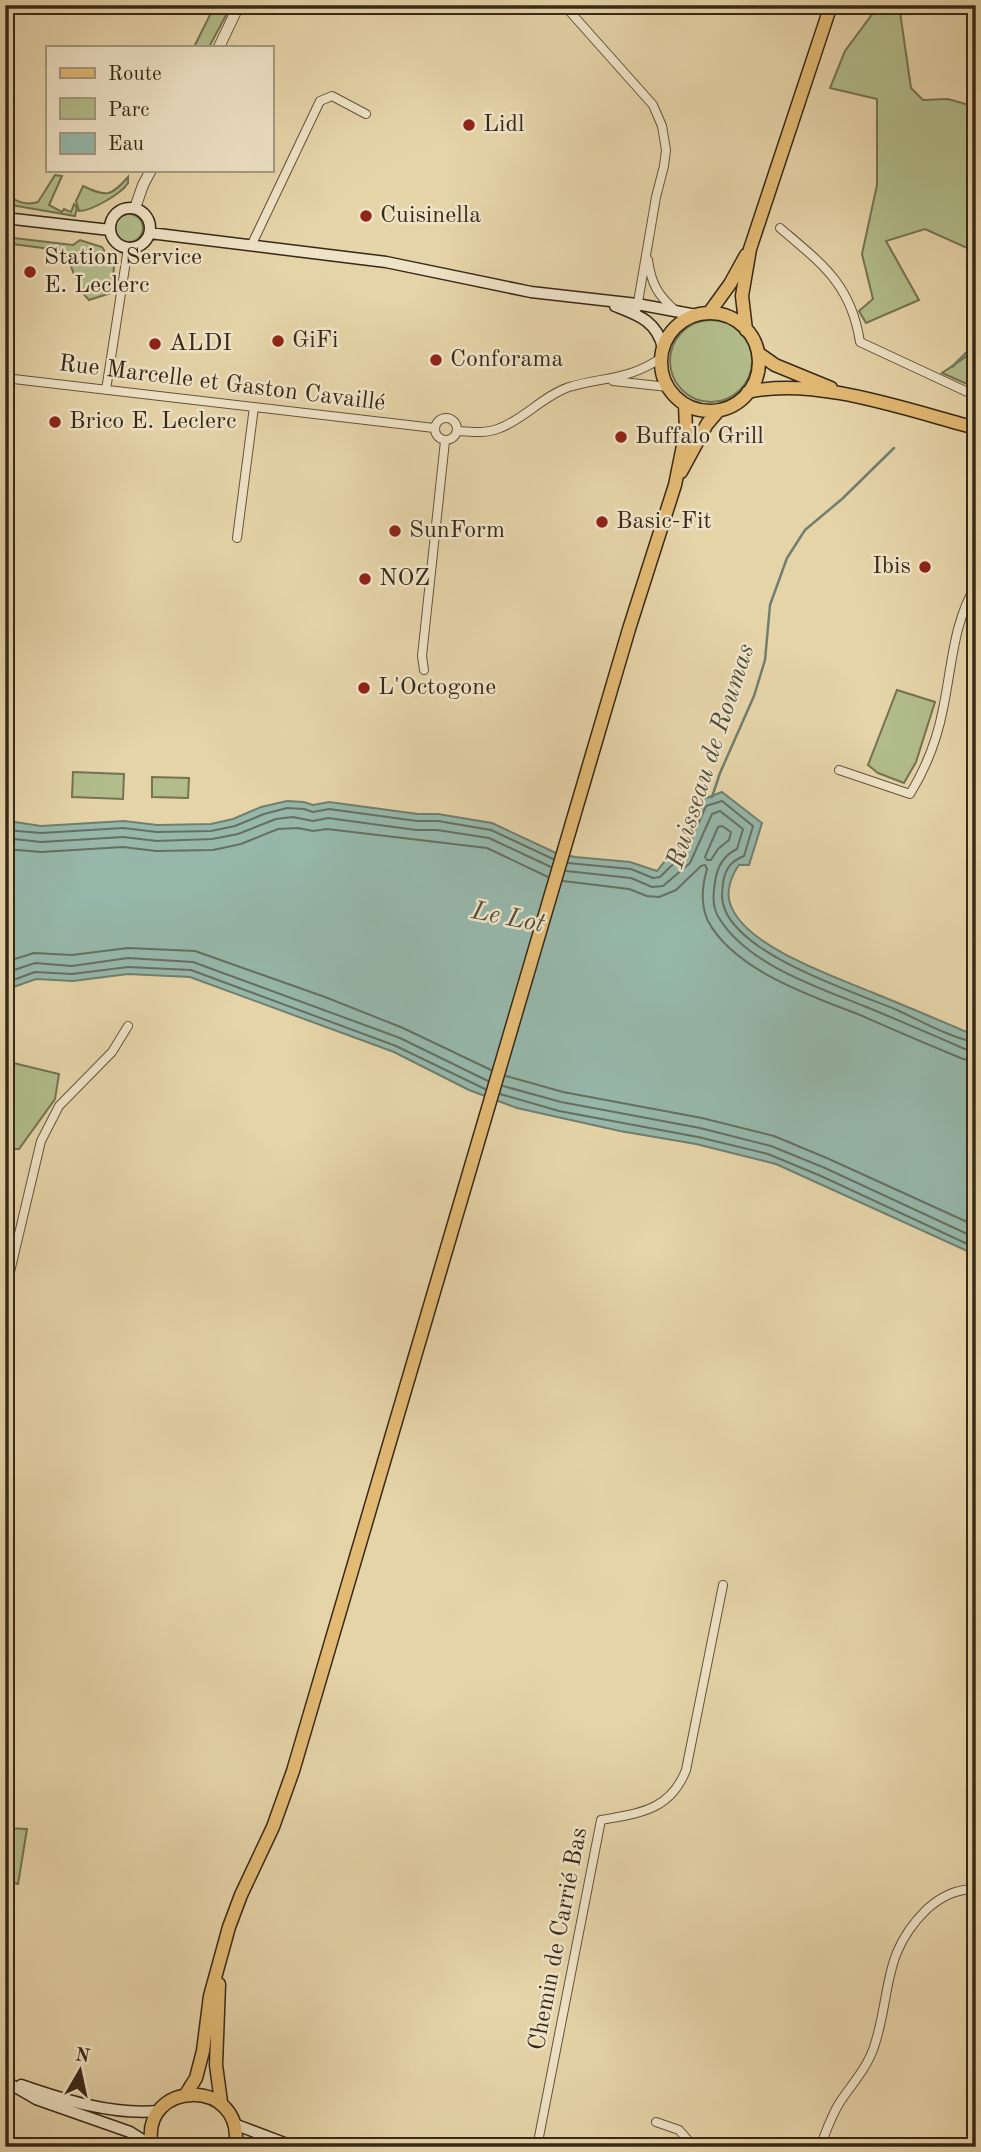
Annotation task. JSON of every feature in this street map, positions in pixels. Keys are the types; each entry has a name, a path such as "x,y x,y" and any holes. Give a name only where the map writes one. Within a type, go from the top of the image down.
{"main road":[{"path":"831,5 750,249 742,296 746,330 758,353 775,365 851,396"},
{"path":"135,208 149,220 150,233 144,243 128,248 116,242 110,230 113,217 117,213 135,208"},
{"path":"5,218 110,230"},
{"path":"150,233 386,262 531,292 606,302 636,309 723,315 746,330"},
{"path":"662,353 674,328 684,320 702,314 730,284 750,249"},
{"path":"636,309 656,330 662,353 661,370 668,387 684,404 707,411 719,410 740,400 755,380 758,353"},
{"path":"748,392 768,387 789,387 851,396 976,428"},
{"path":"187,2094 196,2078 203,2051 210,1996 241,1895 273,1827 293,1771 629,629 675,485 686,431 684,404"},
{"path":"675,485 707,424 719,410"},
{"path":"221,1956 216,2065 221,2102 234,2124 234,2147"},
{"path":"5,2080 108,2109 158,2111"},
{"path":"5,2080 36,2099 130,2132 152,2146"},
{"path":"152,2146 151,2129 158,2111 169,2101 187,2094 203,2094 221,2102"},
{"path":"234,2124 295,2146"},
{"path":"248,2147 262,2142 295,2146"}],"street":[{"path":"219,46 239,5"},
{"path":"564,5 653,105 664,137 664,166 636,309"},
{"path":"251,246 320,101 332,96 366,114"},
{"path":"135,208 150,172"},
{"path":"780,228 825,269 841,288 851,303 860,342 976,396"},
{"path":"106,390 128,248"},
{"path":"646,250 653,285 663,300 676,312"},
{"path":"457,431 484,432 501,428 538,403 568,388 636,372 662,353"},
{"name":"Rue Marcelle et Gaston Cavaillé","path":"5,378 434,428"},
{"path":"606,381 668,387"},
{"path":"237,537 254,407"},
{"path":"447,418 456,424 457,431 454,437 445,441 436,435 434,428 440,419 447,418"},
{"path":"424,670 423,645 445,441"},
{"path":"839,770 910,794 922,774 937,734 957,629 967,599 976,584"},
{"path":"5,1293 34,1167 48,1123 59,1106 112,1052 128,1026"},
{"name":"Chemin de Carrié Bas","path":"537,2147 601,1821 636,1813 664,1802 679,1789 686,1770 723,1585"},
{"path":"820,2147 838,2106 866,2066 874,2047 894,1956 912,1924 936,1901 956,1891 976,1889"},
{"path":"656,2122 679,2130 694,2147"}],"green space":[{"path":"215,5 231,6 210,46 194,46"},
{"path":"879,5 899,5 911,88 923,100 948,99 976,107 976,252 925,229 886,241 919,300 866,323 859,311 873,299 862,254 877,185 877,99 830,88 845,51"},
{"path":"55,175 62,176 49,205 62,212 64,209 71,212 74,204 77,208 75,216 5,204 5,194 21,202 38,202"},
{"path":"128,177 125,187 113,196 99,205 79,211 76,201 83,186 108,193"},
{"path":"129,214 139,218 143,228 139,238 129,242 119,238 115,228 119,218"},
{"path":"5,237 73,245 80,240 102,247 114,267 111,293 89,300 80,290 67,256 51,249 12,244 5,246"},
{"path":"711,320 727,323 740,332 749,345 752,361 749,377 740,390 727,399 711,402 695,399 682,390 673,377 670,361 673,345 682,332 695,323"},
{"path":"976,350 976,388 942,373"},
{"path":"897,690 935,702 916,762 904,783 878,773 868,765"},
{"path":"73,772 124,774 123,799 72,797"},
{"path":"152,777 189,778 188,798 152,797"},
{"path":"5,1061 59,1074 55,1099 19,1149 5,1149"},
{"path":"5,1828 27,1829 18,1884 5,1881"}],"water":[{"name":"Le Lot","path":"722,792 762,823 749,865 739,865 731,879 729,901 740,921 772,947 814,969 976,1036 976,1255 776,1164 696,1144 620,1131 517,1108 469,1090 394,1052 190,977 128,974 73,981 36,979 5,990 5,823 41,826 124,821 157,825 211,824 287,801 313,805 329,802 492,823 556,853 630,862 657,871 665,861 677,854 701,800"}],"waterway":[{"name":"Ruisseau de Roumas","path":"952,367 976,343"},
{"name":"Ruisseau de Roumas","path":"712,797 754,696 765,660 770,605 787,558 805,530 842,499 894,448"}],"place":[{"name":"Lidl","path":"469,125"},
{"name":"Cuisinella","path":"366,216"},
{"name":"Station Service E. Leclerc","path":"30,272"},
{"name":"GiFi","path":"278,341"},
{"name":"ALDI","path":"155,344"},
{"name":"Conforama","path":"436,360"},
{"name":"Brico E. Leclerc","path":"55,422"},
{"name":"Buffalo Grill","path":"621,437"},
{"name":"Basic-Fit","path":"602,522"},
{"name":"SunForm","path":"395,531"},
{"name":"Ibis","path":"925,567"},
{"name":"NOZ","path":"365,579"},
{"name":"L'Octogone","path":"364,688"}]}
